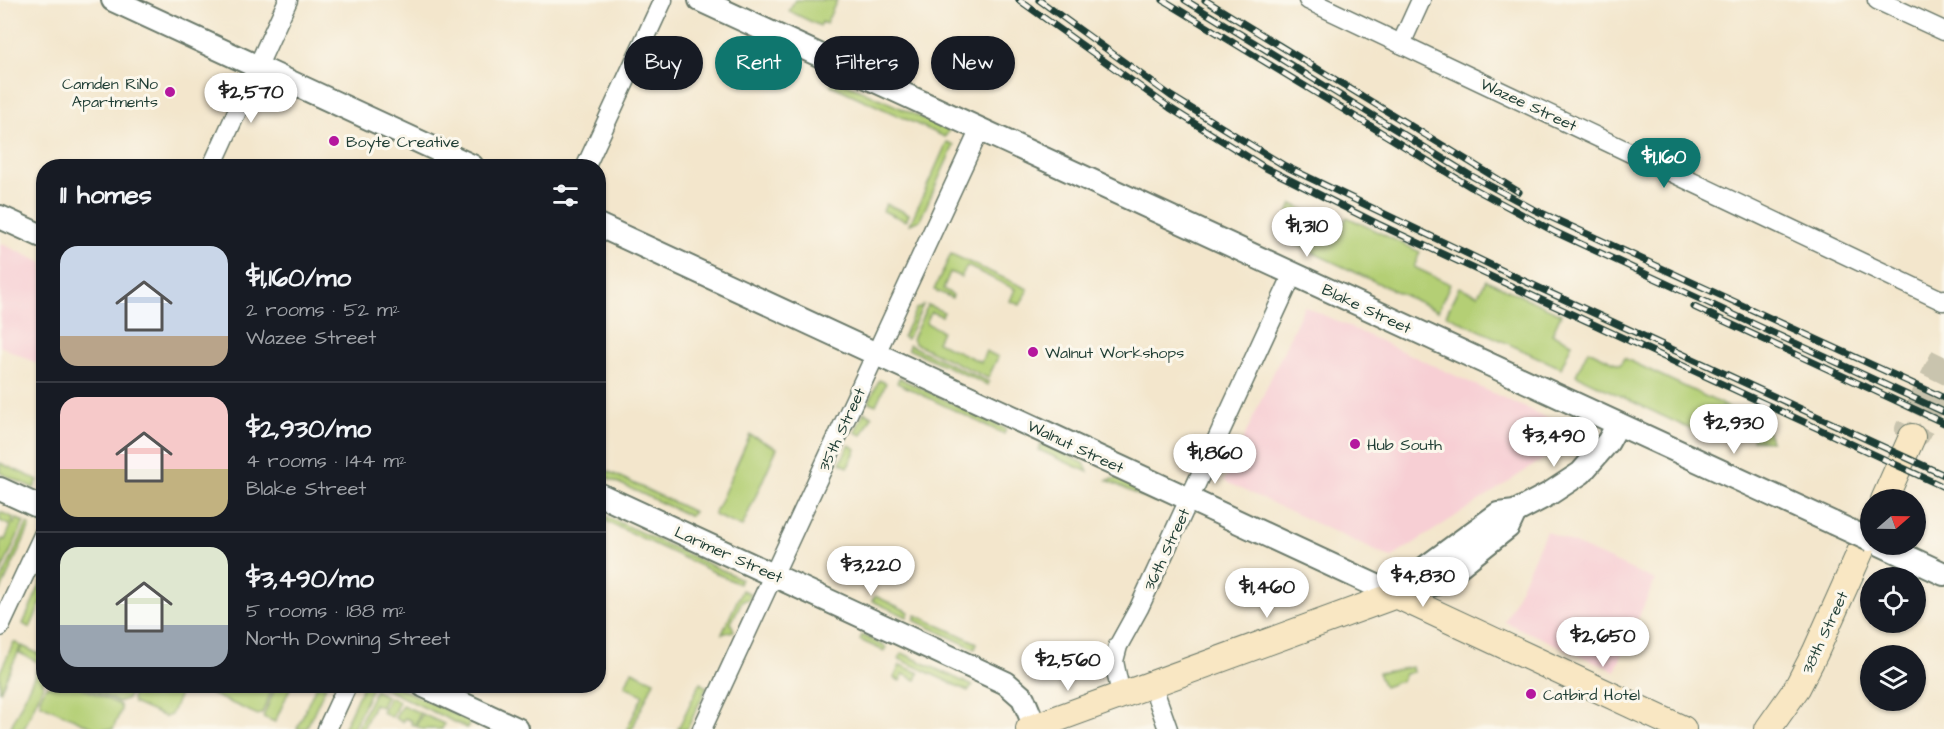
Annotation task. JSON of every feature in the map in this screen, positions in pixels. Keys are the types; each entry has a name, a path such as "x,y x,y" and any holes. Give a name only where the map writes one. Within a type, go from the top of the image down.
{"main road":[{"path":"1889,489 1912,437"},
{"name":"38th Street","path":"1768,729 1797,688 1860,552"},
{"path":"1032,728 1396,595"},
{"name":"Walnut Street","path":"1396,595 1683,729"}],"street":[{"path":"113,0 457,159"},
{"path":"215,159 288,0"},
{"path":"589,159 663,0"},
{"name":"Blake Street","path":"700,0 1860,535"},
{"name":"Wazee Street","path":"1308,0 1943,301 1944,299"},
{"path":"1401,44 1421,0"},
{"path":"1877,0 1944,31"},
{"name":"35th Street","path":"702,729 980,129"},
{"path":"0,217 36,233"},
{"name":"Walnut Street","path":"606,229 1396,595"},
{"name":"36th Street","path":"1121,695 1114,661 1118,646 1138,608 1293,274"},
{"path":"1396,595 1418,573 1498,514 1515,512 1549,494 1581,473 1608,442 1618,424"},
{"path":"0,489 36,505"},
{"name":"Larimer Street","path":"606,498 1006,683 1023,698 1032,728"},
{"path":"0,627 36,550"},
{"path":"1904,555 1944,574"},
{"path":"1152,684 1168,729"},
{"path":"327,729 344,693"},
{"path":"439,693 517,729"}],"shaded area":[{"path":"0,243 36,260 36,363 0,346"},
{"name":"Hub South","path":"1304,306 1582,434 1391,558 1224,481"},
{"path":"1546,531 1655,580 1615,671 1505,622"}],"green space":[{"path":"795,0 837,0 826,24 822,22 820,26 789,11"},
{"path":"842,90 861,90 949,130 945,137"},
{"path":"947,142 954,145 920,220 910,224"},
{"path":"886,204 909,214 906,221 883,211"},
{"path":"1292,204 1341,227 1347,217 1420,252 1414,267 1450,284 1438,311 1277,236"},
{"path":"951,254 1028,289 1020,305 1010,301 1015,289 967,266 961,277 950,272 943,289 953,295 952,298 934,290"},
{"path":"1486,280 1561,314 1552,334 1572,343 1561,368 1446,315 1459,287 1478,295"},
{"path":"923,305 907,339 903,337 916,309"},
{"path":"928,305 944,312 942,316 931,312 926,323 942,331 937,342 981,362 986,351 998,357 988,378 914,343 912,339"},
{"path":"909,345 989,382 988,385 908,349"},
{"path":"1588,350 1620,365 1624,358 1766,425 1771,441 1752,440 1759,425 1721,407 1707,437 1576,375"},
{"path":"899,378 1006,429 1004,434 897,383"},
{"path":"879,380 886,383 876,405 869,402"},
{"path":"864,412 872,416 862,435 855,432"},
{"path":"750,435 777,448 742,527 714,515"},
{"path":"1041,444 1084,463 1088,472 1039,450"},
{"path":"849,445 856,449 848,467 840,463"},
{"path":"0,463 36,479 36,484 34,488 0,473"},
{"path":"606,470 694,512 690,516 606,477"},
{"path":"1118,478 1158,497 1155,503 1107,480"},
{"path":"0,512 14,518 12,523 14,524 17,519 24,522 0,574 0,544 2,539 5,540 11,526 0,521"},
{"path":"606,516 741,579 739,584 606,521"},
{"path":"27,524 30,526 0,592 0,583"},
{"path":"742,590 751,594 749,599 742,601 731,623 734,631 722,634"},
{"path":"36,594 36,614 30,628 23,624"},
{"path":"875,596 909,612 907,617 872,601"},
{"path":"916,615 977,643 975,649 914,620"},
{"path":"862,635 886,647 884,651 860,640"},
{"path":"14,642 21,646 0,692 0,672"},
{"path":"22,646 36,653 36,661 19,653"},
{"path":"902,653 973,686 968,691 899,659"},
{"path":"900,665 919,673 916,680 903,674 900,681 894,678"},
{"path":"1412,667 1413,672 1405,674 1401,681 1384,687 1378,673"},
{"path":"632,671 654,681 632,729 627,729 643,695 625,686"},
{"path":"36,672 36,693 40,693 24,729 10,729"},
{"path":"700,683 707,687 687,729 678,729"},
{"path":"42,693 93,693 120,705 121,710 113,729 96,729 41,704 40,698"},
{"path":"99,693 130,693 127,699 118,702"},
{"path":"134,693 180,694 171,715 165,717 133,703"},
{"path":"209,693 271,693 262,713 258,715"},
{"path":"273,693 288,693 275,722 263,717"},
{"path":"313,693 323,693 306,729 297,729"},
{"path":"360,693 369,693 353,729 343,729"},
{"path":"374,693 386,696 381,707 374,704 363,729 357,729"},
{"path":"394,693 410,693 470,721 467,728"},
{"path":"389,697 399,701 392,717 382,712"},
{"path":"402,705 420,713 415,725 405,718 402,722 395,718"},
{"path":"422,714 444,724 442,729 422,729 416,726"}],"tunnel":[{"path":"1944,356 1908,429 1912,437 1918,433 1944,380"}],"railway":[{"path":"1019,0 1170,108 1264,167 1378,224 1944,487"},
{"path":"1039,0 1171,96 1285,166 1520,279 1944,475"},
{"path":"1163,0 1471,187 1555,232 1944,412"},
{"path":"1185,0 1468,174 1533,209 1944,398"},
{"path":"1205,0 1519,192"},
{"path":"1694,307 1944,423"}],"place":[{"name":"Camden RiNo Apartments","path":"170,92"},
{"name":"Boyte Creative","path":"334,141"},
{"name":"Walnut Workshops","path":"1033,352"},
{"name":"Hub South","path":"1355,444"},
{"name":"Catbird Hotel","path":"1531,694"}]}
